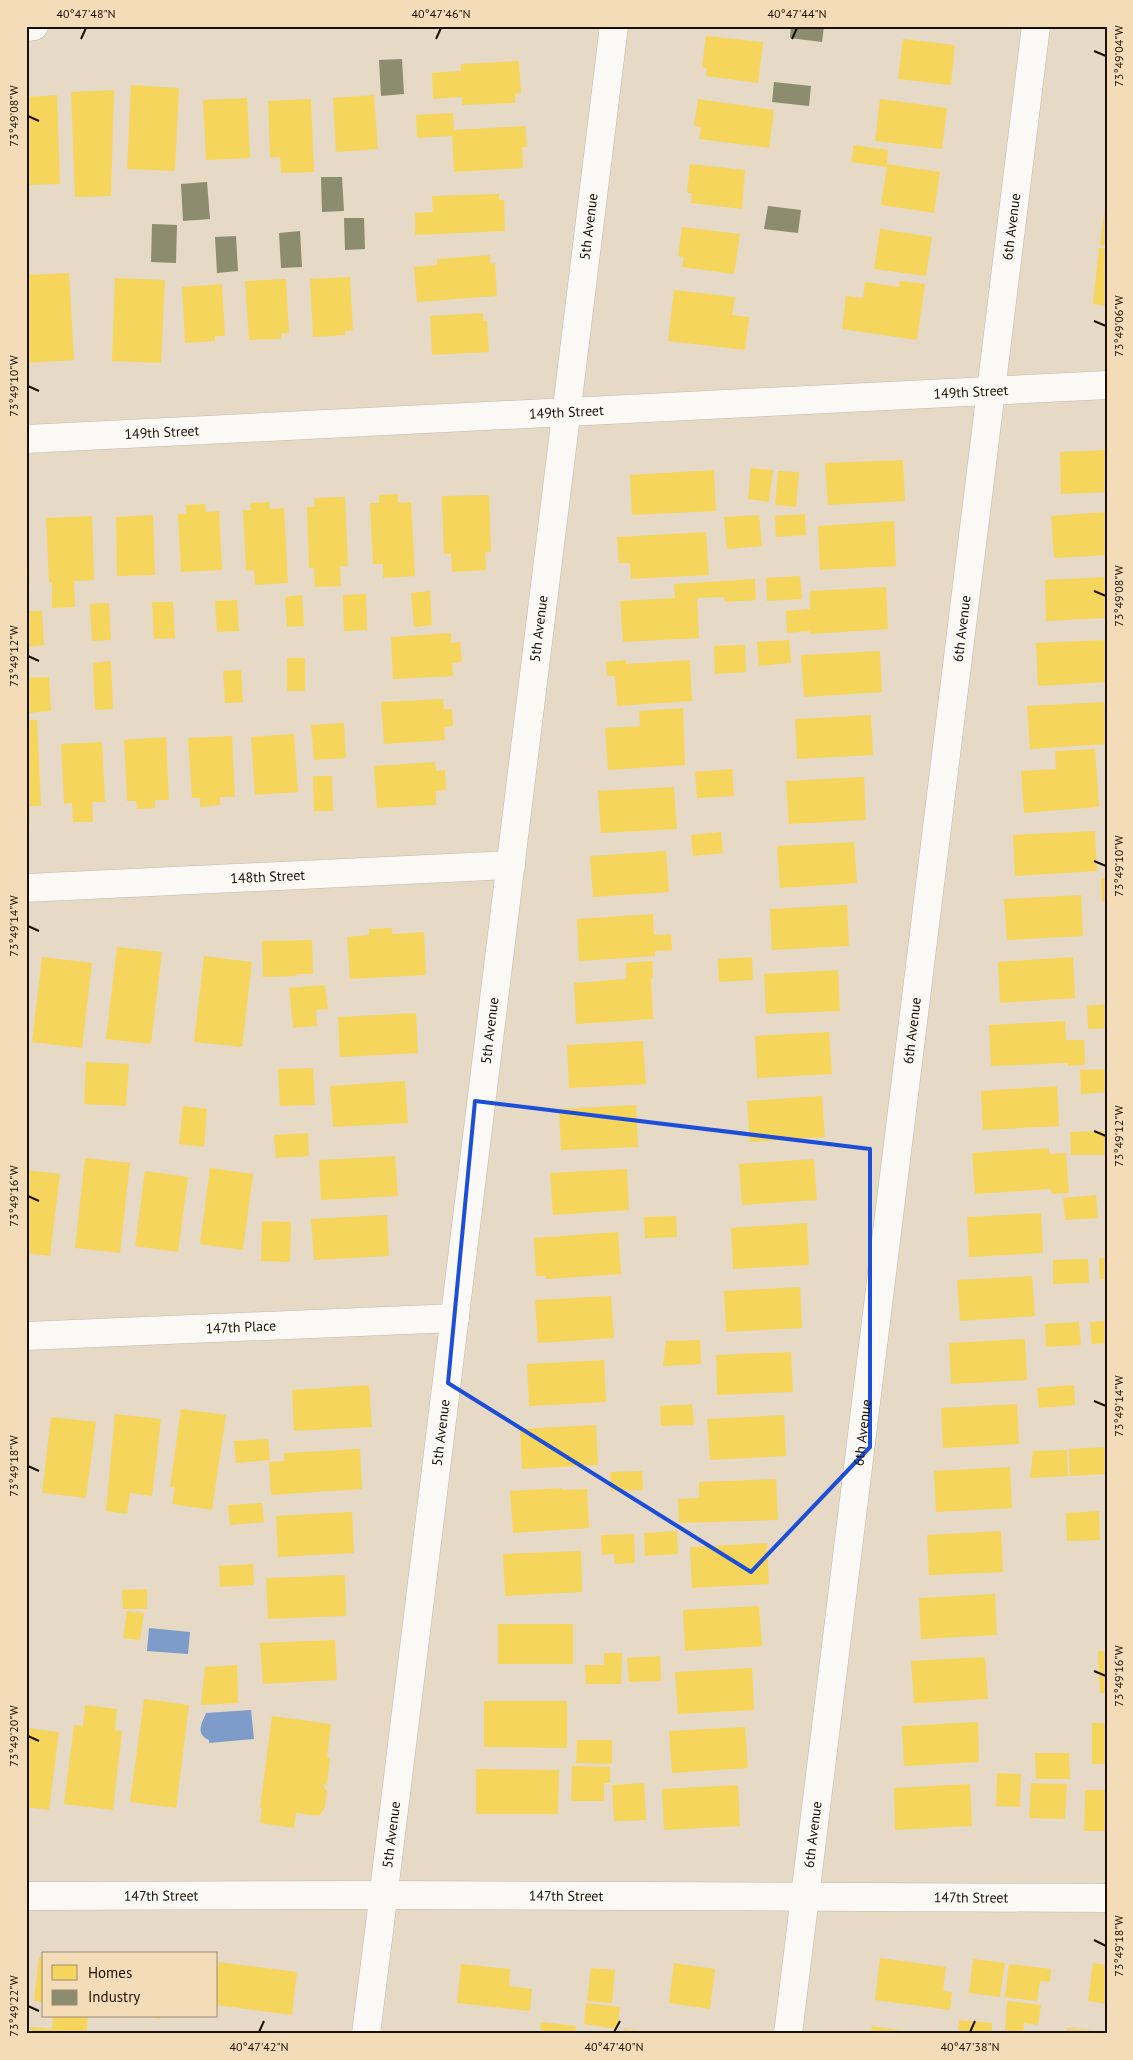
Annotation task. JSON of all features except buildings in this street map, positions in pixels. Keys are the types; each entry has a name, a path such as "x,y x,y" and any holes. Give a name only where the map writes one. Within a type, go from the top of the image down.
{"street":[{"path":"26,27 34,26"},
{"name":"5th Avenue","path":"366,2034 511,865 564,411 614,26"},
{"name":"6th Avenue","path":"788,2034 1036,26"},
{"name":"149th Street","path":"26,438 1107,385"},
{"name":"148th Street","path":"26,888 511,865"},
{"name":"147th Place","path":"26,1336 455,1318"},
{"name":"147th Street","path":"26,1896 384,1895 1107,1898"}],"highlighted area":[{"path":"475,1101 870,1149 870,1447 751,1572 448,1383"}],"water":[{"path":"149,1628 190,1632 188,1654 147,1651"},
{"path":"251,1710 254,1739 209,1743 209,1740 202,1734 201,1727 206,1713"}]}
